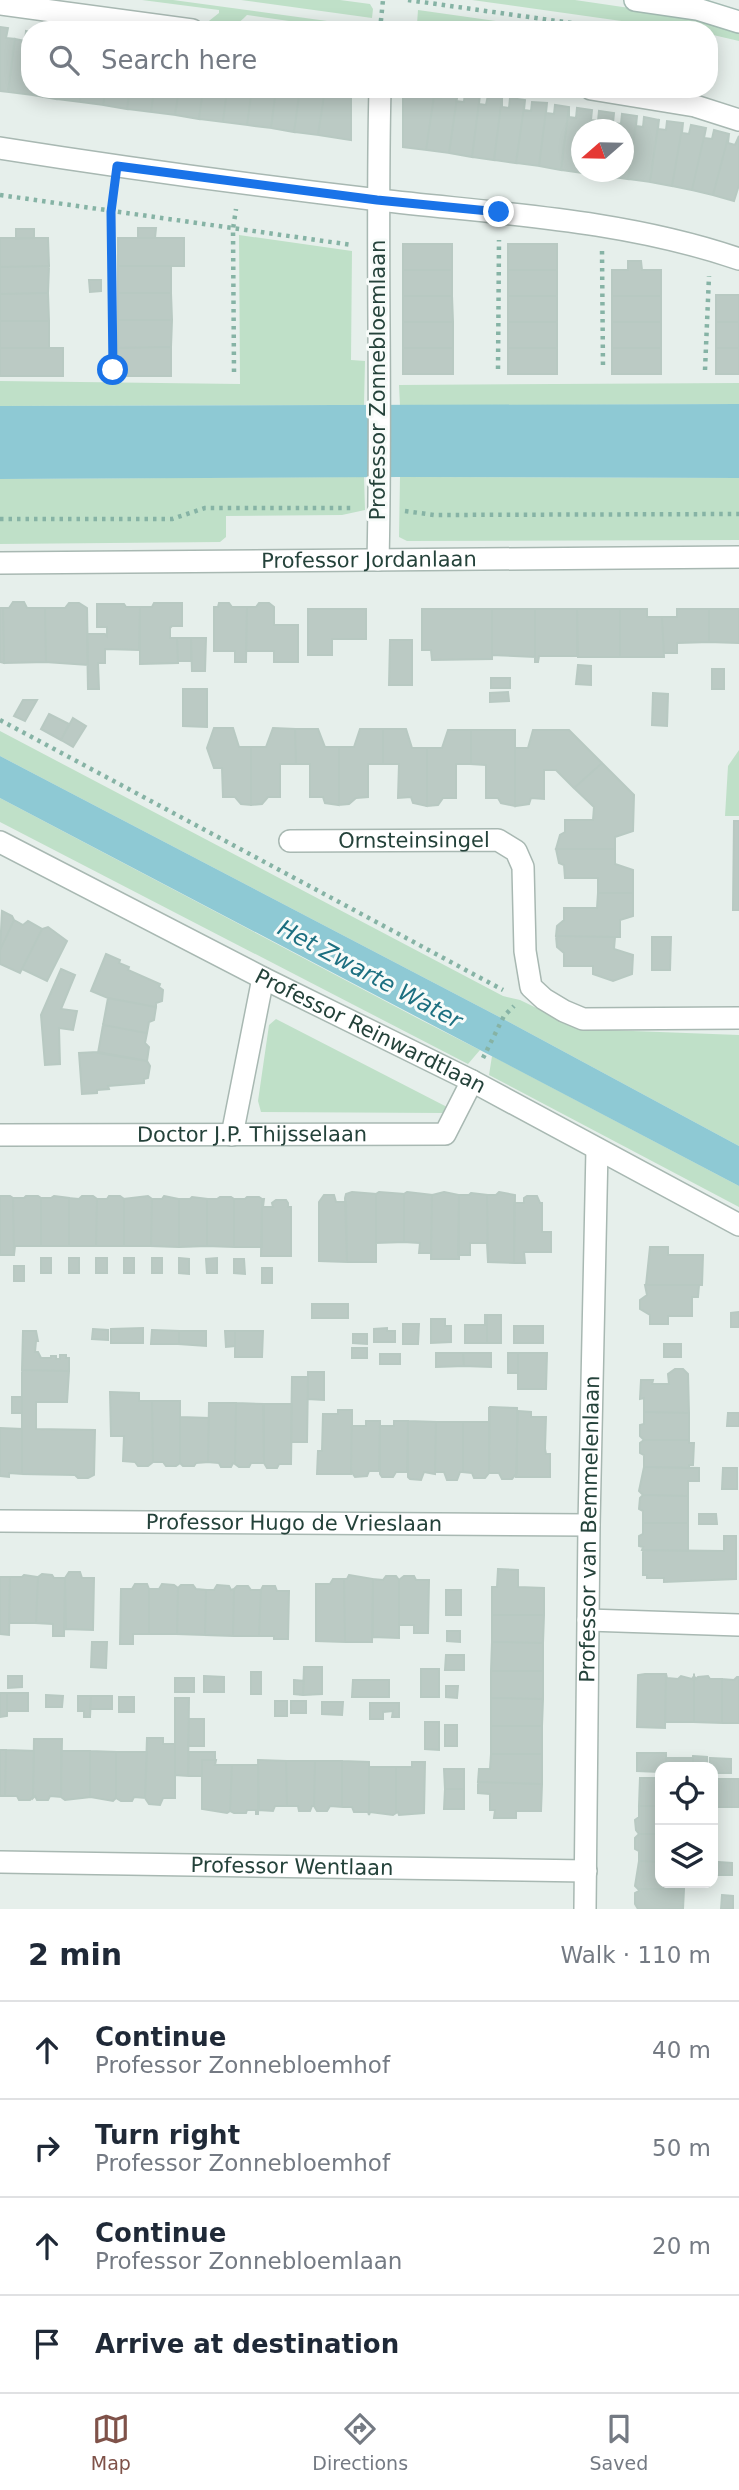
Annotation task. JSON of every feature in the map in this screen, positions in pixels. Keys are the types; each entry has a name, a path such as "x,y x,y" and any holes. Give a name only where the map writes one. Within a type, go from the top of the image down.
{"street":[{"path":"635,0 697,9 739,22"},
{"path":"0,4 126,21"},
{"name":"Professor Zonnebloemlaan","path":"378,560 380,400 377,200 380,98"},
{"path":"646,98 695,106 739,120"},
{"path":"0,148 377,200 602,224 710,249 739,259"},
{"name":"Professor Jordanlaan","path":"0,563 739,557"},
{"name":"Ornsteinsingel","path":"290,841 498,840 516,851 523,867 525,951 531,987 544,999 583,1019 739,1018"},
{"name":"Professor Reinwardtlaan","path":"0,842 263,978 472,1081 739,1225"},
{"path":"232,1135 263,978"},
{"name":"Doctor J.P. Thijsselaan","path":"0,1135 445,1135 472,1081"},
{"name":"Professor van Bemmelenlaan","path":"585,1909 597,1149"},
{"name":"Professor Hugo de Vrieslaan","path":"0,1521 589,1525"},
{"path":"588,1620 739,1625"},
{"name":"Professor Wentlaan","path":"0,1862 586,1871"}],"path":[{"path":"381,21 383,0"},
{"path":"408,0 557,21"},
{"path":"113,370 111,212 117,166"},
{"path":"234,372 233,229 239,181"},
{"path":"0,195 378,248"},
{"path":"498,369 499,212"},
{"path":"602,224 603,369"},
{"path":"705,370 710,249"},
{"path":"0,720 508,992"},
{"path":"484,1056 504,1016"}],"green space":[{"path":"142,0 173,0 327,21 289,21 247,15 240,21 209,21 219,10"},
{"path":"241,0 340,0 370,4 373,9 372,18"},
{"path":"472,0 575,0 704,21 621,21"},
{"path":"418,10 496,21 417,21"},
{"path":"718,25 739,30 739,41 718,36"},
{"path":"239,235 352,251 351,360 365,361 364,405 0,406 0,381 240,384"},
{"path":"739,383 739,404 400,406 399,385"},
{"path":"364,477 365,510 342,515 226,516 226,537 220,542 0,544 0,479"},
{"path":"400,477 739,478 739,540 407,541 399,537"},
{"path":"0,731 503,996 520,1000 580,1029 739,1035 739,1146 509,1022 0,756"},
{"path":"739,750 739,816 725,816 728,766"},
{"path":"0,798 480,1050 468,1064 0,822"},
{"path":"276,1019 447,1107 444,1113 261,1112 258,1101 269,1025"},
{"path":"492,1056 739,1186 739,1207 489,1075"}],"water":[{"path":"739,404 739,478 0,479 0,406"},
{"name":"Het Zwarte Water","path":"0,756 509,1022 739,1146 739,1186 0,798"}],"building":[{"path":"0,27 8,28 6,38 15,39 8,92 0,91"},
{"path":"15,39 21,40 21,94 8,92"},
{"path":"56,98 80,98 80,102"},
{"path":"80,98 104,98 103,105 80,102"},
{"path":"104,98 129,98 127,109 103,105"},
{"path":"129,98 153,98 151,112 127,109"},
{"path":"153,98 178,98 175,115 151,112"},
{"path":"178,98 202,98 199,119 175,115"},
{"path":"202,98 226,98 223,122 199,119"},
{"path":"226,98 251,98 247,125 223,122"},
{"path":"251,98 275,98 271,128 247,125"},
{"path":"275,98 299,98 294,132 271,128"},
{"path":"299,98 324,98 318,135 294,132"},
{"path":"324,98 351,98 351,140 318,135"},
{"path":"403,98 434,98 426,150 403,147"},
{"path":"434,98 457,98 449,153 426,150"},
{"path":"479,98 472,157 449,153 457,101"},
{"path":"479,98 479,104 486,105 487,98 502,98 494,160 472,157"},
{"path":"502,98 502,107 509,108 510,98 525,100 516,163 494,160"},
{"path":"525,100 524,110 531,111 532,102 547,103 539,166 516,163"},
{"path":"547,103 546,113 554,114 555,105 569,107 561,170 539,166"},
{"path":"569,107 569,117 576,118 577,108 592,110 591,119 571,119 571,171 561,170"},
{"path":"599,111 614,113 613,119 598,119"},
{"path":"622,114 637,116 634,137 634,119 622,119"},
{"path":"637,116 636,126 643,127 644,117 659,120 650,182 634,180 634,137"},
{"path":"659,119 658,129 666,130 667,121 683,123 672,186 650,182"},
{"path":"683,123 682,133 689,134 691,125 706,128 692,190 672,186"},
{"path":"706,128 704,138 712,139 714,130 729,134 713,195 692,190"},
{"path":"729,134 728,143 735,145 739,136 739,185 734,201 713,195"},
{"path":"138,228 156,228 155,238 138,238"},
{"path":"16,229 34,229 34,238 16,239"},
{"path":"0,238 48,238 49,266 0,267"},
{"path":"118,238 184,238 184,266 118,266"},
{"path":"403,244 452,244 452,270 403,270"},
{"path":"508,244 557,244 557,270 508,270"},
{"path":"628,261 641,261 642,270 661,270 661,296 612,296 612,270 628,270"},
{"path":"49,266 48,293 0,294 0,267"},
{"path":"118,266 171,266 171,293 118,293"},
{"path":"403,270 452,270 452,296 403,296"},
{"path":"508,270 557,270 557,296 508,296"},
{"path":"89,280 101,280 101,291 90,292"},
{"path":"48,293 49,321 0,321 0,294"},
{"path":"118,293 171,293 172,320 118,320"},
{"path":"716,295 739,295 739,322 716,322"},
{"path":"403,296 452,296 453,322 403,322"},
{"path":"508,296 557,296 557,322 508,322"},
{"path":"612,296 661,296 661,322 612,322"},
{"path":"118,320 172,320 171,347 118,348"},
{"path":"0,321 49,321 49,348 0,348"},
{"path":"403,322 453,322 453,348 403,348"},
{"path":"508,322 557,322 557,348 508,348"},
{"path":"612,322 661,322 661,348 612,348"},
{"path":"716,322 739,322 739,348 716,348"},
{"path":"171,347 171,376 118,376 118,348"},
{"path":"0,348 63,348 63,376 0,376"},
{"path":"403,348 453,348 453,374 403,374"},
{"path":"508,348 557,348 557,374 508,374"},
{"path":"612,348 661,348 661,374 612,374"},
{"path":"716,348 739,348 739,374 716,374"},
{"path":"13,602 24,602 27,608 45,608 46,662 4,663 3,608 9,608"},
{"path":"69,603 79,603 87,608 88,665 46,662 45,608 65,608"},
{"path":"154,603 182,603 182,626 170,628 170,638 177,638 178,663 140,664 140,607 152,607"},
{"path":"219,603 229,603 232,607 247,607 246,662 235,662 235,651 214,651 214,607 218,607"},
{"path":"259,603 269,603 274,607 274,625 298,625 298,662 274,662 274,651 246,651 247,607 256,607"},
{"path":"97,604 140,607 139,650 105,649 105,663 98,663 99,689 88,689 87,634 107,636 107,627 97,627"},
{"path":"0,608 3,608 4,663 0,662"},
{"path":"308,609 366,609 366,639 332,639 332,655 308,655"},
{"path":"422,609 492,609 492,659 432,660 431,650 422,650"},
{"path":"492,609 535,609 535,657 492,655"},
{"path":"535,609 577,609 577,656 539,656 538,662 535,662"},
{"path":"577,609 620,609 620,657 578,657"},
{"path":"620,609 647,609 647,617 662,617 664,657 620,657"},
{"path":"677,609 709,609 709,642 677,643 677,653 664,653 662,617 677,617"},
{"path":"709,609 739,609 739,643 709,642"},
{"path":"177,638 191,638 191,661 178,661"},
{"path":"191,638 206,638 205,671 192,671"},
{"path":"390,640 412,640 412,685 389,685"},
{"path":"578,665 591,666 591,685 576,684"},
{"path":"712,669 724,669 724,689 712,689"},
{"path":"491,678 510,678 510,688 491,688"},
{"path":"183,689 207,689 207,727 183,726"},
{"path":"508,692 509,701 490,702 490,693"},
{"path":"653,693 668,694 667,726 652,725"},
{"path":"23,700 37,700 25,721 14,716"},
{"path":"49,714 69,724 61,740 41,729"},
{"path":"73,718 86,726 73,747 61,740"},
{"path":"214,728 233,728 239,747 251,747 251,805 241,804 235,797 223,797 222,768 214,768 207,748"},
{"path":"273,728 295,729 296,764 280,764 280,797 268,797 262,804 251,805 251,747 266,747"},
{"path":"295,729 318,729 325,747 339,747 339,805 325,803 323,797 310,797 310,764 296,764"},
{"path":"360,729 383,729 383,764 368,764 368,797 356,798 349,804 339,805 339,747 354,747"},
{"path":"383,729 406,729 412,748 427,748 427,806 413,803 411,797 398,798 399,764 383,764"},
{"path":"448,730 471,730 471,764 456,764 456,798 443,798 438,805 427,806 427,748 442,748"},
{"path":"471,730 515,730 515,806 501,803 498,798 486,798 486,765 471,764"},
{"path":"533,730 569,730 602,763 574,788 556,770 544,770 544,799 531,798 529,804 515,806 515,748 528,748"},
{"path":"602,763 634,795 633,831 615,837 615,849 556,849 560,835 565,832 565,820 593,820 594,807 574,788"},
{"path":"734,821 739,821 739,910 733,910"},
{"path":"556,849 615,849 615,864 633,870 633,893 598,893 598,878 565,878 564,865 559,863"},
{"path":"598,893 633,893 633,916 620,920 620,937 556,936 557,926 564,920 564,908 597,908"},
{"path":"2,911 14,920 0,950"},
{"path":"14,920 23,925 28,921 42,929 20,973 0,964 0,950"},
{"path":"48,927 67,941 47,981 22,969 42,929"},
{"path":"556,936 615,937 614,949 633,955 632,974 613,981 593,974 593,966 564,966 564,953 557,947"},
{"path":"652,937 671,937 670,970 652,970"},
{"path":"106,954 120,960 119,963 129,967 128,970 160,984 159,987 163,990 162,1001 156,1003 156,1007 108,998 91,991"},
{"path":"61,969 75,975 61,1009 77,1011 73,1030 59,1028 60,1064 45,1065 41,1015"},
{"path":"108,998 156,1007 154,1020 149,1022 147,1033 103,1025"},
{"path":"103,1025 147,1033 147,1061 98,1053"},
{"path":"98,1052 147,1061 150,1066 148,1078 144,1079 144,1083 108,1086 109,1089 97,1090 97,1093 82,1094 79,1053"},
{"path":"407,1192 432,1195 431,1253 419,1253 420,1243 404,1242 404,1194"},
{"path":"444,1192 459,1195 459,1259 431,1259 432,1195"},
{"path":"499,1192 515,1195 514,1263 488,1262 487,1195 496,1195"},
{"path":"346,1194 376,1194 376,1262 347,1262 345,1198"},
{"path":"376,1194 404,1194 404,1242 376,1243"},
{"path":"324,1195 334,1195 336,1202 346,1202 347,1262 319,1261 319,1202"},
{"path":"459,1195 487,1195 488,1262 487,1243 470,1243 470,1255 458,1255"},
{"path":"0,1196 13,1198 14,1255 0,1255"},
{"path":"82,1196 93,1196 97,1199 96,1246 69,1246 69,1198 79,1199"},
{"path":"109,1196 120,1196 124,1199 124,1246 96,1246 97,1199 107,1199"},
{"path":"148,1196 152,1199 151,1246 124,1246 124,1199"},
{"path":"164,1196 179,1199 179,1247 151,1246 152,1199 162,1199"},
{"path":"527,1196 537,1196 542,1203 542,1232 551,1232 551,1252 524,1252 525,1263 514,1263 514,1203 524,1203"},
{"path":"13,1198 41,1198 41,1246 15,1246 14,1255"},
{"path":"41,1198 69,1198 69,1246 41,1246"},
{"path":"179,1199 207,1199 207,1246 179,1247"},
{"path":"207,1199 234,1199 234,1247 207,1246"},
{"path":"234,1199 262,1199 262,1247 234,1247"},
{"path":"262,1199 263,1207 273,1207 272,1203 276,1200 286,1200 288,1207 291,1207 291,1256 261,1256"},
{"path":"650,1247 668,1247 668,1255 703,1255 702,1285 646,1285"},
{"path":"41,1258 51,1258 51,1273 41,1273"},
{"path":"69,1258 79,1258 79,1273 69,1273"},
{"path":"96,1258 107,1258 107,1273 96,1273"},
{"path":"124,1258 134,1258 134,1273 124,1273"},
{"path":"152,1258 162,1258 162,1273 152,1273"},
{"path":"179,1258 189,1259 189,1274 179,1273"},
{"path":"217,1258 217,1273 207,1273 206,1259"},
{"path":"234,1259 244,1259 245,1274 234,1273"},
{"path":"14,1266 24,1266 24,1281 14,1281"},
{"path":"262,1268 272,1268 272,1283 262,1283"},
{"path":"645,1285 699,1285 698,1297 692,1297 692,1316 668,1316 668,1324 650,1324 650,1315 640,1309 640,1300 647,1295"},
{"path":"312,1304 348,1304 348,1318 312,1318"},
{"path":"739,1312 739,1327 731,1327 731,1313"},
{"path":"485,1315 487,1343 465,1343 465,1325 485,1325"},
{"path":"487,1315 501,1315 501,1343 487,1343"},
{"path":"431,1319 445,1319 445,1326 451,1326 451,1342 431,1343"},
{"path":"403,1324 419,1324 418,1344 403,1344"},
{"path":"514,1326 543,1326 543,1343 514,1343"},
{"path":"143,1328 143,1343 111,1343 111,1329"},
{"path":"387,1328 387,1331 395,1331 395,1342 374,1342 374,1329"},
{"path":"93,1329 108,1330 108,1340 92,1339"},
{"path":"152,1330 179,1331 179,1344 151,1344"},
{"path":"23,1331 36,1331 38,1341 35,1352 38,1352 41,1358 56,1356 56,1359 60,1359 60,1355 66,1355 66,1358 69,1358 69,1371 22,1370"},
{"path":"179,1331 206,1331 206,1346 179,1344"},
{"path":"225,1331 235,1331 235,1346 226,1347"},
{"path":"235,1331 263,1331 262,1357 235,1357"},
{"path":"353,1334 367,1334 367,1344 353,1343"},
{"path":"664,1344 681,1344 681,1357 664,1357"},
{"path":"352,1348 367,1348 367,1358 352,1358"},
{"path":"436,1353 463,1353 464,1366 436,1367"},
{"path":"463,1353 491,1353 491,1367 464,1366"},
{"path":"508,1353 518,1353 518,1373 508,1373"},
{"path":"518,1353 547,1353 546,1389 518,1389"},
{"path":"380,1354 400,1354 400,1364 380,1364"},
{"path":"675,1369 683,1369 688,1374 689,1413 644,1412 644,1398 640,1399 641,1380 653,1380 652,1384 669,1384 668,1374"},
{"path":"22,1370 69,1371 67,1402 36,1402 36,1429 95,1430 94,1475 78,1478 75,1475 22,1474"},
{"path":"308,1372 324,1372 324,1400 308,1399"},
{"path":"292,1377 308,1377 307,1442 291,1442"},
{"path":"110,1392 139,1393 139,1401 152,1401 153,1462 148,1466 123,1461 124,1436 111,1436"},
{"path":"12,1397 22,1397 22,1413 12,1413"},
{"path":"152,1401 180,1401 180,1463 176,1466 153,1462"},
{"path":"209,1403 236,1403 235,1464 231,1467 221,1467 219,1463 208,1462"},
{"path":"236,1403 263,1404 264,1463 251,1463 249,1467 235,1464"},
{"path":"264,1404 292,1404 291,1464 267,1468 264,1463"},
{"path":"490,1407 517,1408 517,1473 512,1479 502,1479 499,1473 489,1473"},
{"path":"338,1410 352,1410 351,1474 317,1474 318,1451 322,1451 323,1414 338,1414"},
{"path":"352,1410 352,1426 366,1426 366,1421 380,1421 379,1471 369,1471 367,1476 355,1477 351,1471"},
{"path":"518,1411 531,1412 531,1417 546,1417 545,1449 546,1454 550,1454 550,1477 516,1477"},
{"path":"644,1412 689,1413 689,1440 644,1440 640,1436 640,1425 644,1424"},
{"path":"728,1413 739,1413 739,1426 727,1426"},
{"path":"180,1417 209,1418 208,1462 196,1463 194,1466 183,1466 180,1463"},
{"path":"394,1421 408,1421 407,1472 396,1472 393,1477 382,1477 380,1474 380,1426 394,1426"},
{"path":"408,1421 436,1422 435,1474 424,1472 421,1480 408,1477"},
{"path":"436,1422 463,1422 463,1472 460,1472 457,1480 447,1480 444,1472 435,1472"},
{"path":"463,1422 489,1422 489,1473 485,1478 474,1478 472,1473 463,1472"},
{"path":"0,1428 22,1429 22,1474 9,1473 9,1477 0,1476"},
{"path":"644,1440 689,1440 689,1443 694,1443 693,1465 689,1465 689,1468 644,1467 640,1443"},
{"path":"644,1467 699,1468 699,1481 688,1481 688,1496 643,1495 639,1491"},
{"path":"723,1468 737,1468 737,1489 722,1489"},
{"path":"643,1495 688,1496 688,1523 643,1523 643,1511 639,1509"},
{"path":"699,1514 716,1514 717,1524 699,1524"},
{"path":"643,1523 688,1523 688,1551 642,1550 639,1536 643,1534"},
{"path":"724,1536 736,1536 736,1579 664,1582 664,1578 647,1578 647,1575 643,1575 643,1550 724,1551"},
{"path":"498,1569 518,1570 518,1587 544,1588 544,1615 492,1615 492,1587 497,1587"},
{"path":"69,1572 80,1572 82,1578 94,1578 93,1630 66,1629 65,1578"},
{"path":"42,1574 65,1578 64,1636 53,1636 53,1624 36,1623 38,1577"},
{"path":"349,1575 373,1579 372,1642 345,1642 344,1579"},
{"path":"386,1576 396,1576 399,1580 399,1638 373,1637 373,1579 383,1580"},
{"path":"404,1576 429,1580 428,1633 414,1633 414,1625 399,1625 399,1580"},
{"path":"0,1577 10,1577 9,1635 0,1634"},
{"path":"10,1577 38,1577 36,1623 9,1623"},
{"path":"333,1579 344,1579 345,1642 316,1641 316,1584 330,1584"},
{"path":"135,1584 147,1584 149,1589 149,1634 133,1634 133,1644 120,1644 121,1589 132,1589"},
{"path":"162,1584 178,1588 177,1634 149,1634 149,1589 159,1589"},
{"path":"181,1585 193,1585 196,1589 206,1590 205,1635 177,1634 178,1588"},
{"path":"217,1585 234,1589 233,1636 205,1635 206,1590 214,1590"},
{"path":"237,1586 261,1590 259,1636 233,1636 234,1589"},
{"path":"263,1586 275,1586 277,1591 289,1591 288,1639 259,1636"},
{"path":"446,1590 461,1590 461,1615 446,1615"},
{"path":"492,1615 544,1615 543,1643 492,1642"},
{"path":"447,1631 460,1631 460,1642 447,1641"},
{"path":"92,1642 107,1642 106,1668 91,1667"},
{"path":"492,1642 543,1643 543,1671 491,1671"},
{"path":"446,1655 464,1655 464,1670 445,1670"},
{"path":"304,1667 322,1667 322,1694 303,1695"},
{"path":"421,1669 439,1669 439,1697 421,1697"},
{"path":"491,1671 543,1671 543,1699 491,1698"},
{"path":"251,1672 261,1672 261,1694 251,1694"},
{"path":"666,1674 665,1728 637,1727 638,1675"},
{"path":"666,1674 667,1678 678,1679 681,1676 692,1679 694,1676 694,1722 665,1722"},
{"path":"8,1676 22,1676 22,1687 8,1688"},
{"path":"204,1676 224,1677 224,1692 204,1692"},
{"path":"694,1676 696,1679 708,1676 710,1679 722,1679 722,1723 694,1722"},
{"path":"737,1677 739,1723 722,1723 722,1679 734,1680"},
{"path":"175,1678 194,1678 194,1692 175,1692"},
{"path":"294,1680 304,1681 303,1695 294,1694"},
{"path":"353,1680 389,1680 389,1697 352,1697"},
{"path":"446,1686 458,1686 457,1698 446,1697"},
{"path":"0,1693 7,1693 7,1716 0,1717"},
{"path":"7,1693 28,1693 28,1711 7,1711"},
{"path":"46,1695 63,1696 62,1707 46,1707"},
{"path":"78,1696 91,1696 90,1717 84,1717 84,1711 78,1711"},
{"path":"91,1696 112,1696 112,1709 90,1709"},
{"path":"119,1697 134,1697 134,1712 119,1712"},
{"path":"175,1698 189,1698 188,1776 175,1775"},
{"path":"491,1698 543,1699 542,1726 491,1726"},
{"path":"275,1701 287,1701 287,1716 275,1716"},
{"path":"291,1701 306,1701 306,1713 291,1713"},
{"path":"322,1702 343,1702 342,1715 322,1714"},
{"path":"370,1703 399,1703 399,1717 392,1717 393,1711 383,1712 383,1719 370,1719"},
{"path":"189,1719 204,1719 204,1746 188,1746"},
{"path":"425,1722 439,1722 439,1750 425,1749"},
{"path":"445,1725 457,1725 457,1746 445,1746"},
{"path":"491,1726 542,1726 542,1754 491,1754"},
{"path":"147,1738 163,1738 163,1744 175,1744 175,1798 163,1798 160,1805 149,1804 145,1798"},
{"path":"34,1739 62,1739 61,1797 50,1796 48,1800 37,1800 35,1796 33,1798"},
{"path":"0,1750 6,1750 5,1796 0,1796"},
{"path":"6,1750 34,1751 33,1797 30,1800 5,1796"},
{"path":"61,1751 90,1751 90,1797 65,1800 61,1797"},
{"path":"90,1751 116,1752 116,1798 113,1801 90,1797"},
{"path":"116,1752 147,1752 145,1798 134,1797 132,1801 121,1801 116,1798"},
{"path":"189,1752 215,1752 215,1760 202,1760 202,1776 188,1776"},
{"path":"637,1753 666,1753 666,1762 655,1762 655,1772 637,1771"},
{"path":"491,1754 542,1754 542,1784 478,1782 479,1769 490,1769"},
{"path":"693,1756 707,1757 707,1762 693,1762"},
{"path":"666,1758 693,1758 693,1762 666,1762"},
{"path":"710,1758 731,1759 731,1773 718,1773 718,1762 710,1762"},
{"path":"202,1760 216,1760 215,1765 232,1765 230,1811 227,1813 202,1809"},
{"path":"258,1760 286,1761 287,1806 275,1806 273,1811 259,1810"},
{"path":"286,1761 315,1761 314,1806 310,1811 299,1811 298,1806 287,1806"},
{"path":"315,1761 342,1761 342,1807 330,1806 327,1811 317,1811 314,1806"},
{"path":"342,1761 369,1762 369,1815 368,1812 354,1812 352,1807 342,1807"},
{"path":"412,1762 425,1762 424,1813 399,1815 396,1813 396,1767 412,1767"},
{"path":"232,1765 258,1765 258,1814 256,1810 247,1810 246,1813 230,1811"},
{"path":"369,1767 396,1767 396,1813 393,1815 370,1812 369,1815"},
{"path":"444,1769 464,1769 464,1789 445,1789"},
{"path":"640,1778 655,1778 655,1806 639,1806"},
{"path":"718,1779 739,1779 739,1807 718,1807"},
{"path":"478,1782 542,1784 541,1811 516,1811 516,1818 494,1818 495,1810 490,1810 490,1794 478,1793"},
{"path":"445,1789 464,1789 464,1809 444,1809"},
{"path":"639,1806 655,1806 655,1834 639,1834 635,1820 639,1817"},
{"path":"639,1834 655,1834 655,1862 639,1861 635,1838"},
{"path":"639,1861 655,1862 655,1888 684,1889 638,1889 635,1886"},
{"path":"718,1862 732,1863 732,1875 718,1875"},
{"path":"638,1889 684,1889 683,1909 638,1909 635,1893"},
{"path":"722,1895 733,1896 733,1909 721,1909"}],"route":[{"path":"113,370 111,212 117,166 377,200 499,212"}]}
